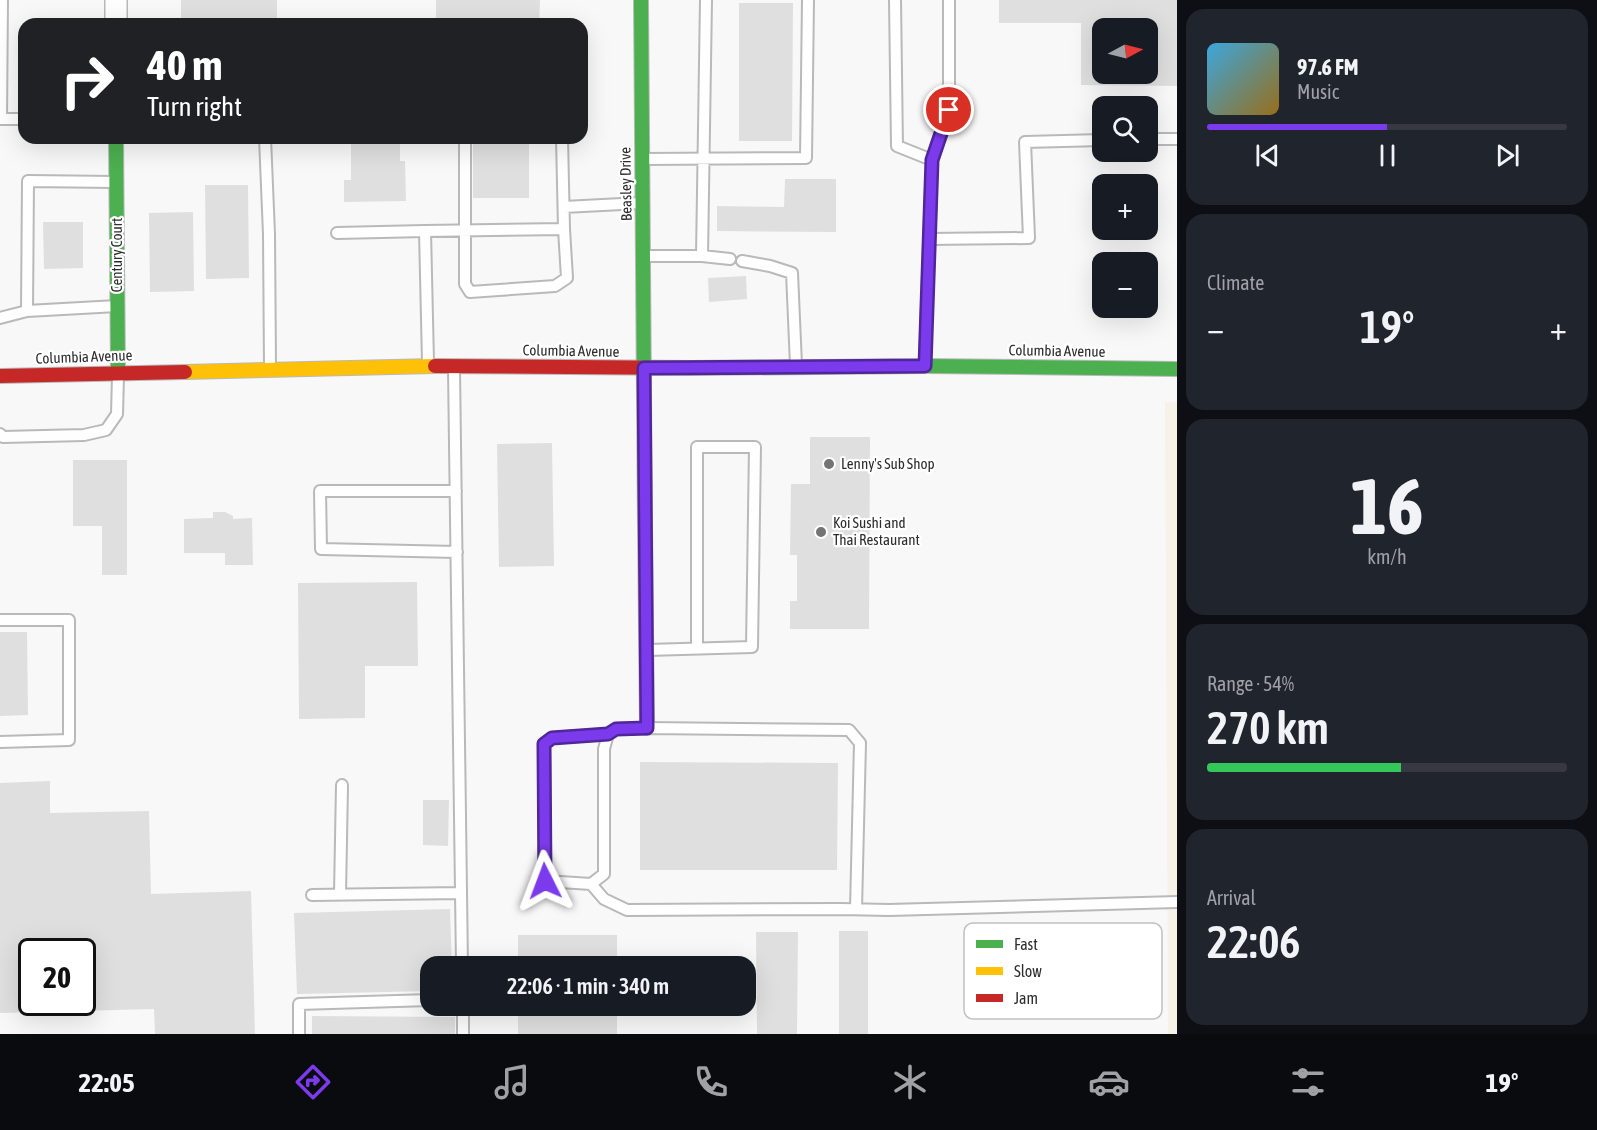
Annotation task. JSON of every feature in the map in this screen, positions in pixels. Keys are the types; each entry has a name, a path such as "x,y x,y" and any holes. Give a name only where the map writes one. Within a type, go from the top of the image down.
{"main road":[{"name":"Beasley Drive","path":"642,0 647,728"},
{"name":"Century Court","path":"116,144 118,372"},
{"name":"Columbia Avenue","path":"0,376 428,366 644,368 925,366 1177,369"}],"street":[{"path":"116,0 116,18"}],"lane":[{"path":"2,0 1,119 18,119"},
{"path":"702,256 706,0"},
{"path":"642,159 806,159 808,0"},
{"path":"895,0 897,146 932,160"},
{"path":"925,366 932,160 949,110 949,0"},
{"path":"1158,139 1177,139"},
{"path":"929,240 1029,238 1025,142 1092,140"},
{"path":"265,144 269,234 270,369"},
{"path":"465,144 463,231 465,284 470,292 555,286 567,278 562,144"},
{"path":"27,311 28,181 117,182"},
{"path":"564,207 643,203"},
{"path":"337,233 564,228"},
{"path":"425,231 428,366"},
{"path":"644,256 702,256 729,259"},
{"path":"742,261 792,273 796,367"},
{"path":"0,318 27,311 118,305"},
{"path":"454,366 462,956"},
{"path":"0,434 3,437 84,435 106,430 117,414 118,372"},
{"path":"646,651 752,647 755,447 697,447 697,649"},
{"path":"456,491 321,491 321,549 457,552"},
{"path":"0,620 69,620 69,740 0,742"},
{"path":"608,734 604,749 604,874 591,884 545,881 544,744 552,738 608,734 616,729 647,728 849,730 860,743 856,909"},
{"path":"340,894 342,785"},
{"path":"591,884 604,899 627,910 889,910 1177,902"},
{"path":"312,895 461,893"},
{"path":"299,1034 299,1004 420,1000"},
{"path":"463,1016 463,1034"}],"shaded area":[{"path":"1165,402 1177,402 1177,1034 1168,1034"}],"building":[{"path":"181,0 277,0 277,18 181,18"},
{"path":"436,0 540,0 539,18 436,18"},
{"path":"999,0 1177,0 1177,86 1081,85 1081,23 999,23"},
{"path":"739,3 793,3 792,141 739,141"},
{"path":"351,144 400,144 400,161 405,161 406,201 344,202 344,180 351,180"},
{"path":"473,144 529,144 529,198 473,198"},
{"path":"785,179 836,179 836,232 717,231 717,206 784,207"},
{"path":"205,185 248,185 249,278 206,279"},
{"path":"193,212 194,291 150,292 149,213"},
{"path":"43,222 83,222 83,268 44,269"},
{"path":"746,276 747,299 709,302 708,278"},
{"path":"810,437 870,437 869,629 790,629 790,601 797,601 797,555 790,555 791,484 810,484"},
{"path":"552,443 554,566 499,567 497,444"},
{"path":"73,460 127,460 127,575 102,575 102,526 73,526"},
{"path":"213,512 225,512 233,516 233,519 252,518 253,565 225,565 225,553 184,553 184,519 213,518"},
{"path":"417,582 418,666 365,666 365,718 299,719 298,583"},
{"path":"0,632 27,632 28,715 0,716"},
{"path":"640,762 838,763 837,870 640,870"},
{"path":"50,781 50,813 149,811 151,894 251,891 255,1034 155,1034 154,1009 96,1011 96,938 18,938 18,1013 0,1013 0,783"},
{"path":"423,800 449,800 448,846 423,845"},
{"path":"450,909 452,956 420,956 420,991 297,994 294,913"},
{"path":"839,931 868,931 868,1034 839,1034"},
{"path":"756,932 798,932 797,1034 757,1034"},
{"path":"518,935 617,935 617,956 518,956"},
{"path":"312,1016 455,1017 455,1034 312,1034"},
{"path":"518,1016 617,1016 617,1034 518,1034"}],"traffic: fast":[{"path":"641,0 645,527"},
{"path":"116,144 118,372"},
{"path":"690,368 925,366 1177,369"}],"traffic: slow":[{"path":"185,372 435,366"},
{"path":"645,527 647,728"}],"traffic: jam":[{"path":"435,366 690,368"},
{"path":"0,376 185,372"}],"place":[{"name":"Lenny's Sub Shop","path":"829,464"},
{"name":"Koi Sushi and Thai Restaurant","path":"821,532"}],"route":[{"path":"545,881 543,866 544,744 552,738 608,734 616,729 647,728 644,368 925,366 932,160 949,110"}]}
